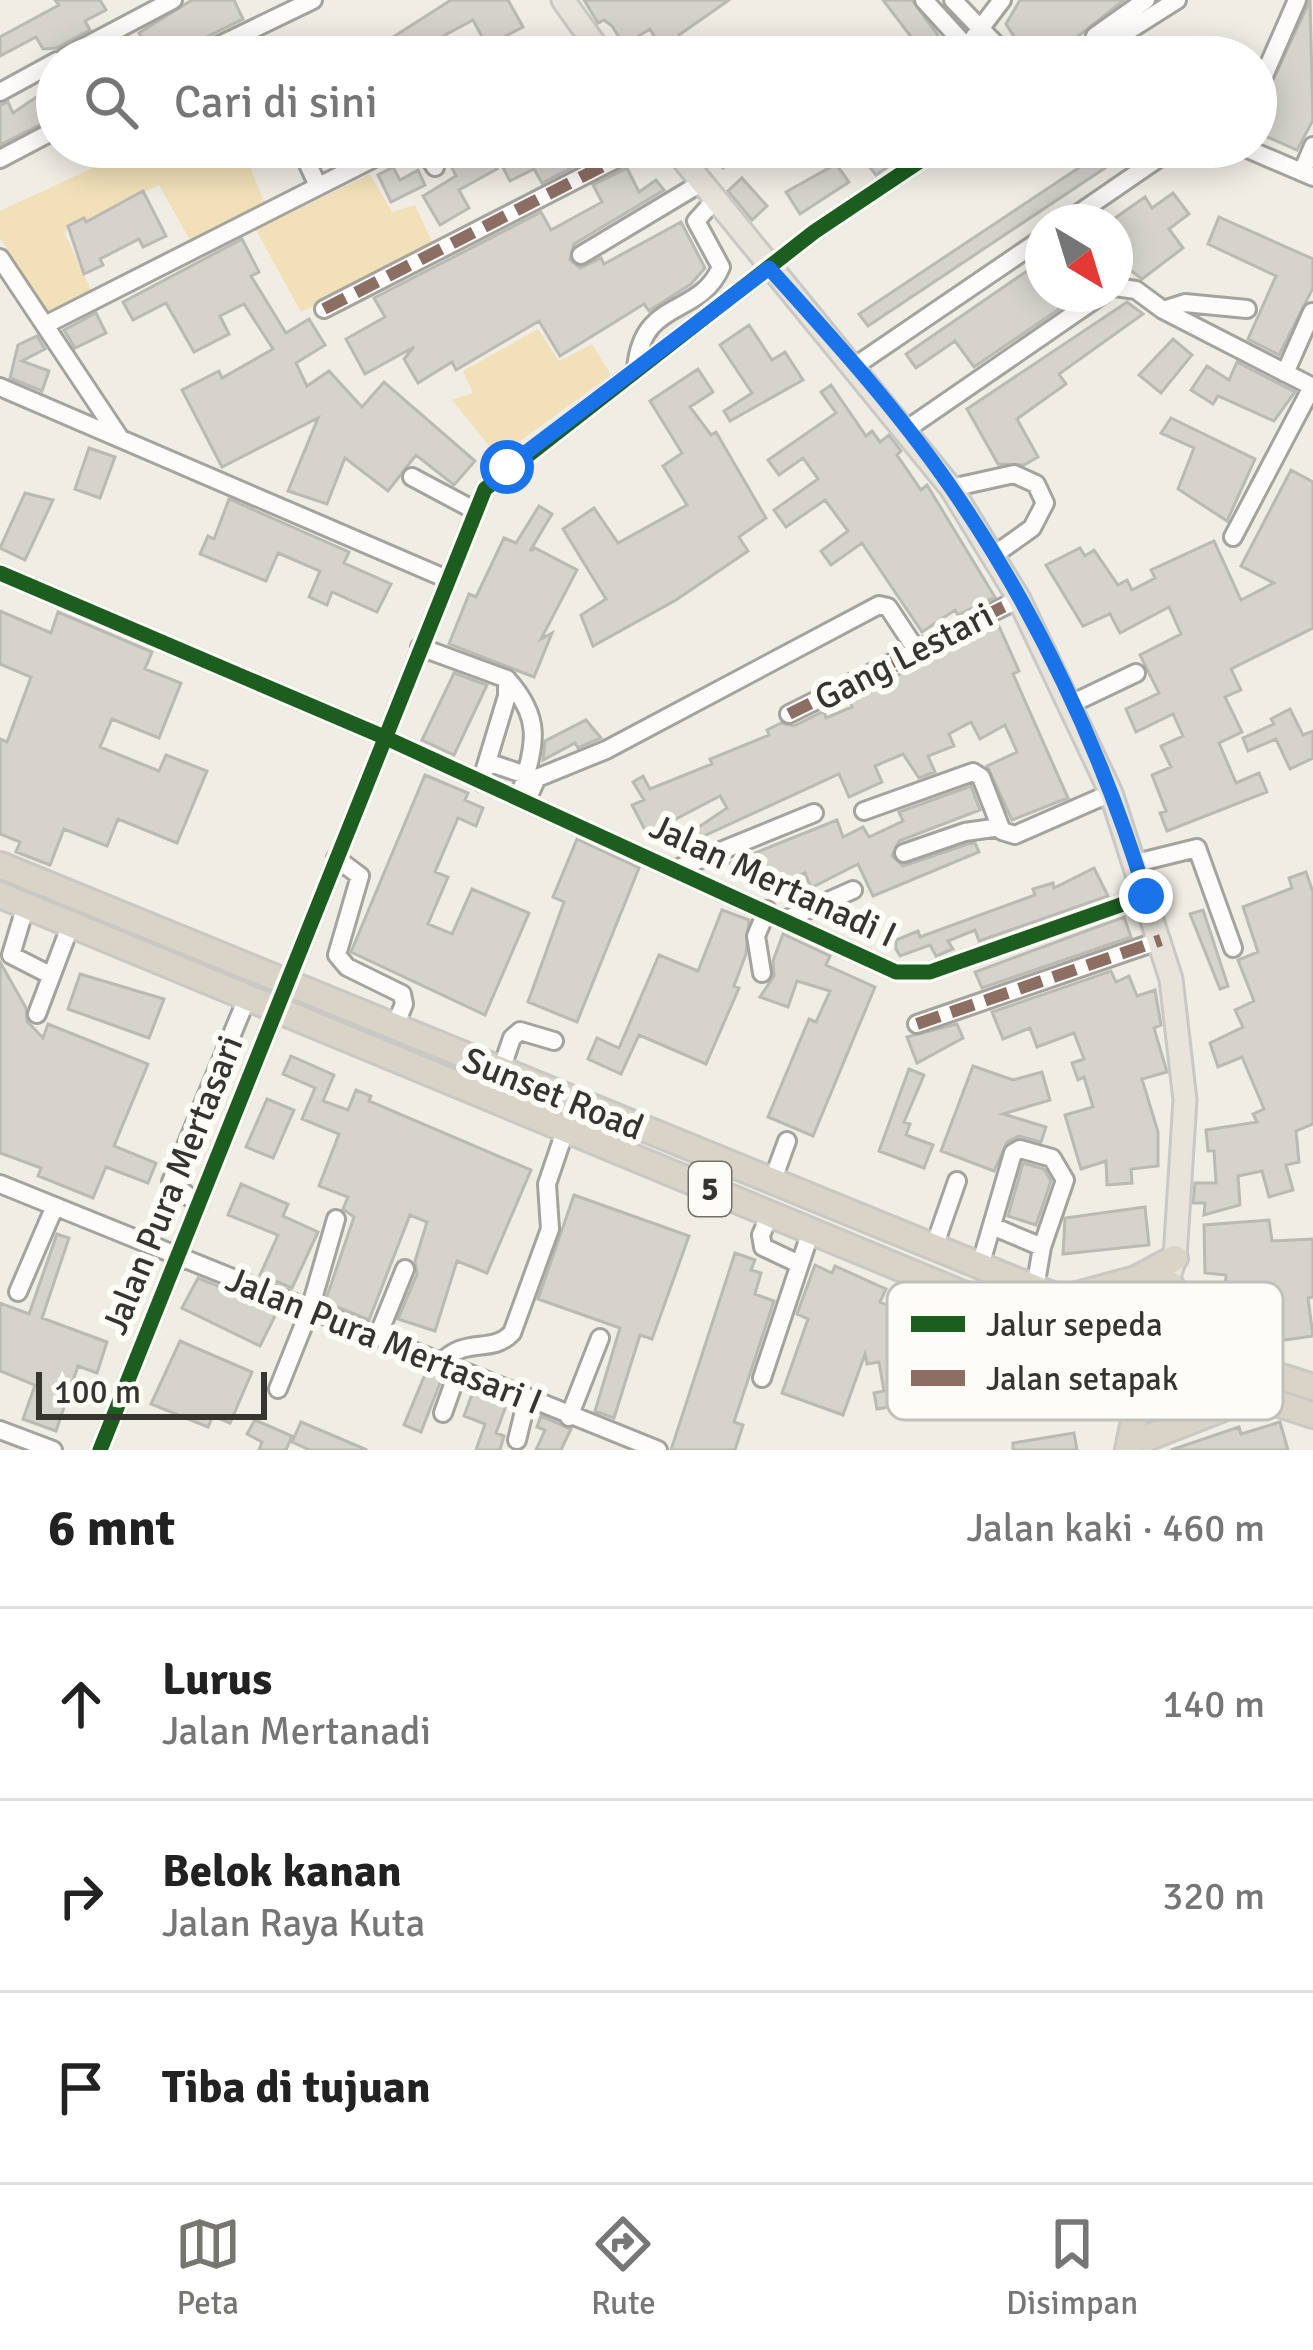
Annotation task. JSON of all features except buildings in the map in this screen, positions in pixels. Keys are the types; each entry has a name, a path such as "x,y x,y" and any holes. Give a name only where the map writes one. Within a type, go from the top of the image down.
{"highway":[{"name":"Sunset Road","path":"0,865 1020,1282"},
{"name":"Sunset Road","path":"0,895 934,1282"},
{"path":"671,1173 680,1146"},
{"path":"1125,1282 1175,1258"},
{"name":"Sunset Road","path":"1283,1378 1313,1387"},
{"name":"Sunset Road","path":"1283,1405 1313,1414"},
{"path":"1140,1446 1199,1420"}],"main road":[{"path":"562,0 589,36"},
{"path":"689,168 951,488 1019,599 1111,793 1161,940 1176,1009 1185,1100 1170,1282"}],"street":[{"path":"105,36 173,0"},
{"path":"238,36 313,0"},
{"path":"924,0 957,36"},
{"path":"953,0 985,36"},
{"path":"977,36 1002,0"},
{"path":"1095,36 1146,0"},
{"path":"1121,36 1177,0"},
{"path":"1277,46 1297,0"},
{"path":"0,92 36,73"},
{"path":"0,159 36,141"},
{"path":"1277,161 1308,174 1313,146"},
{"path":"309,168 318,187"},
{"path":"45,325 355,168"},
{"path":"324,309 599,168"},
{"name":"Jalan Pura Mertasari","path":"100,1450 474,510 494,478 847,208 909,168"},
{"path":"1092,204 1144,168"},
{"path":"580,255 708,192"},
{"path":"636,369 639,340 653,323 715,281 721,267 696,221 708,192"},
{"path":"855,366 1025,250"},
{"path":"0,258 118,435"},
{"path":"1133,290 1163,310 1312,387 1233,538"},
{"path":"1163,310 1185,303 1247,309"},
{"path":"907,429 1077,312"},
{"path":"1285,373 1312,312"},
{"path":"0,387 447,579"},
{"path":"951,488 1014,474 1030,479 1042,494 1040,519 994,555"},
{"path":"412,478 474,510"},
{"name":"Jalan Mertanadi I","path":"0,573 384,737 896,972 919,974 1146,896"},
{"name":"Gang Lestari","path":"789,714 1019,599"},
{"path":"522,800 537,778 606,749 879,605 888,607 917,651"},
{"path":"420,647 507,680 529,703 535,724 522,800"},
{"path":"1071,704 1136,673"},
{"path":"481,782 508,696 507,680"},
{"path":"487,762 526,775"},
{"path":"864,811 973,772 983,783 1000,827"},
{"path":"904,854 964,832 1000,827 1015,835 1111,793"},
{"path":"674,870 814,813"},
{"path":"1136,863 1197,848 1233,948"},
{"path":"336,858 360,875 338,955 347,967 402,994 394,1029"},
{"path":"787,919 853,890"},
{"path":"26,905 10,955 50,976"},
{"path":"762,973 756,936 766,910"},
{"path":"37,1014 71,925"},
{"path":"917,1024 1161,940"},
{"path":"198,1204 172,1182 247,998"},
{"path":"500,1073 512,1038 520,1031 554,1041"},
{"path":"440,1364 457,1347 499,1343 512,1333 550,1229 547,1184 565,1131"},
{"path":"772,1182 787,1141"},
{"path":"980,1266 1015,1150 1052,1158 1065,1180 1042,1246 1036,1282"},
{"path":"934,1247 957,1181"},
{"name":"Jalan Pura Mertasari I","path":"0,1184 569,1418 658,1450"},
{"path":"18,1292 55,1207"},
{"path":"770,1214 761,1235 764,1246 799,1264"},
{"path":"278,1388 310,1309 336,1219"},
{"path":"992,1226 1042,1246"},
{"path":"763,1378 811,1231"},
{"path":"377,1338 405,1269"},
{"path":"569,1418 600,1338"},
{"path":"443,1412 458,1371"},
{"path":"517,1440 527,1400"},
{"path":"0,1430 53,1450"}],"shaded area":[{"path":"93,168 250,168 265,204 191,242 159,185 64,232 91,290 50,315 0,238 0,211"},
{"path":"370,174 392,212 415,205 434,246 301,312 256,230"},
{"path":"538,329 559,361 592,344 611,375 498,457 452,400 473,393 463,371"}],"marked path":[{"path":"324,309 599,168"},
{"path":"789,714 1019,599"},
{"path":"917,1024 1161,940"}],"cycle path":[{"path":"100,1450 485,489 814,232 910,168"},
{"path":"0,573 384,737 896,972 930,972 1146,896"}],"route":[{"path":"507,467 769,268 907,429 994,555 1111,793 1146,896"}]}
